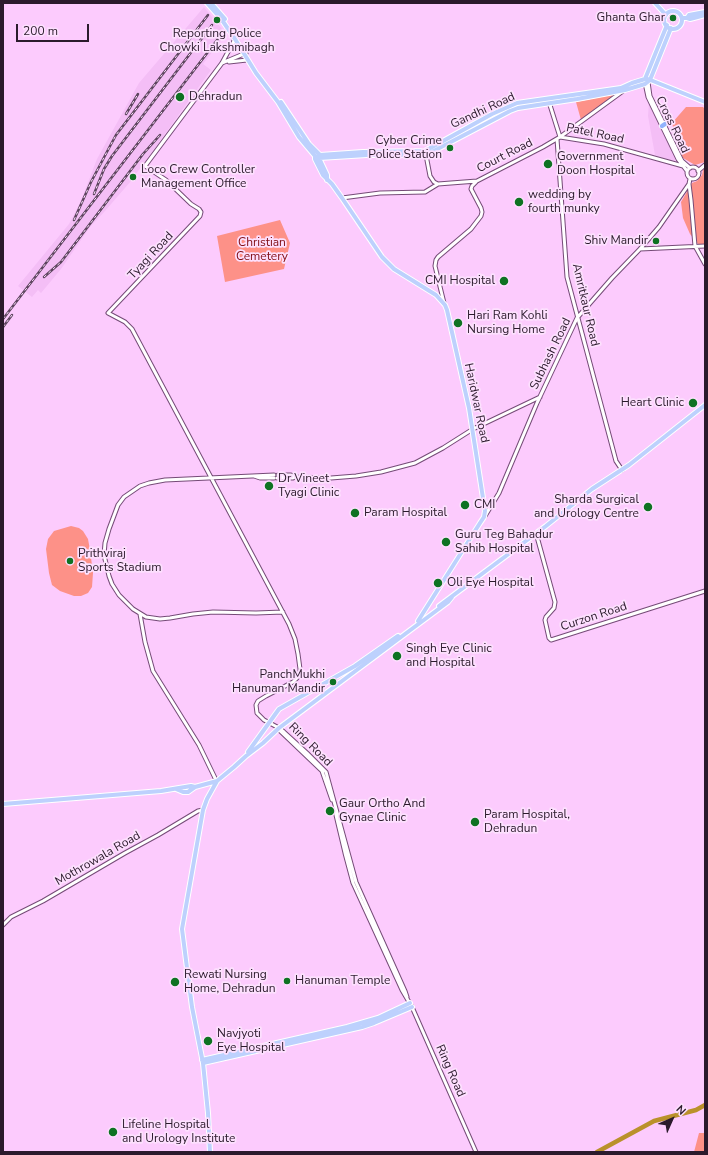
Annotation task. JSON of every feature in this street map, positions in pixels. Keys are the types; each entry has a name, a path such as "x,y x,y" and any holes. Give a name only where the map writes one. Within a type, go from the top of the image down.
{"main road":[{"path":"206,3 222,20 317,155"},
{"path":"210,3 224,18 256,73 278,102 299,137 317,155"},
{"path":"655,3 666,14"},
{"path":"647,81 666,25 666,14 658,3"},
{"path":"666,14 674,11 679,13 682,18 682,21 677,28 671,28 666,25"},
{"path":"687,18 689,15 705,12"},
{"path":"682,18 690,19 705,16"},
{"path":"647,81 671,28"},
{"path":"647,81 705,102"},
{"name":"Gandhi Road","path":"317,155 363,152 426,153 492,114 517,103 549,101 625,90 647,81"},
{"name":"Gandhi Road","path":"549,101 621,88 632,83 647,81"},
{"path":"317,155 315,159 323,175 342,198 382,257 388,264 436,295 445,305"},
{"name":"Haridwar Road","path":"445,305 464,384 485,506 484,517"},
{"path":"246,756 282,707 354,666 448,602 452,597 592,489 622,470 705,405"},
{"path":"3,804 176,789 183,792 188,792 195,787 217,781 232,770 278,728 419,622 484,517"},
{"path":"210,1152 208,1113 202,1061 192,1007 182,929 203,810 217,781"},
{"path":"202,1061 347,1031 374,1023 411,1005"}],"street":[{"path":"222,63 235,39"},
{"path":"222,63 245,53"},
{"path":"222,63 234,60 248,60"},
{"name":"Tyagi Road","path":"212,478 132,329 125,322 108,313 200,216 201,212 199,209 166,180 145,166 222,63"},
{"name":"Cross Road","path":"647,81 650,96 678,159 688,170"},
{"name":"Court Road","path":"342,198 380,193 425,192 438,184 477,181 558,138 625,90"},
{"name":"Patel Road","path":"549,101 558,138 604,144 683,166"},
{"name":"Cross Road","path":"663,125 688,170"},
{"name":"Amritkaur Road","path":"558,138 567,277 616,461 622,470"},
{"path":"426,153 430,176 434,182 438,184"},
{"path":"674,164 677,163 678,159"},
{"path":"698,171 696,168 688,170 687,175 693,180 697,178 699,175 698,171 705,165"},
{"name":"Subhash Road","path":"484,517 499,493 540,397 577,318 659,227 689,184 690,178"},
{"path":"445,305 435,266 436,260 472,229 481,216 481,208 471,189 477,181"},
{"path":"689,184 696,246 705,264"},
{"path":"640,249 705,246"},
{"path":"283,612 213,612 160,619 146,617 140,614 126,603 119,595 112,584 106,562 104,551 107,534 118,505 129,493 149,482 254,476 341,477 397,468 422,460 472,430 540,397"},
{"path":"212,478 290,624 294,640 301,672 300,675 295,680 258,701 256,705 257,713 261,718 269,723"},
{"name":"Curzon Road","path":"536,533 555,602 554,608 546,617 551,640 705,591"},
{"path":"140,614 145,642 153,671 199,745 217,781"},
{"name":"Ring Road","path":"269,723 278,728 308,753 326,772 356,882 476,1152"},
{"name":"Mothrowala Road","path":"3,925 12,918 198,811 203,810"}],"shaded area":[{"path":"204,7 226,34 203,64 211,70 131,181 90,227 61,269 41,293 38,290 32,297 18,286 69,224 81,201 97,159 139,83"},
{"path":"649,102 676,158 674,162 655,155 648,116"}],"green space":[{"path":"616,94 581,120 576,102"},
{"path":"686,107 703,107 705,109 705,162 695,165 683,158 678,147 672,123"},
{"path":"705,168 705,244 698,244 690,234 683,218 681,202 692,183 697,181"},
{"name":"Christian Cemetery","path":"280,220 290,243 284,269 225,282 217,236"},
{"name":"Prithviraj Sports Stadium","path":"71,526 79,528 83,531 88,539 90,550 93,573 92,587 88,593 81,596 74,596 60,591 52,585 49,573 46,549 48,539 54,531"},
{"path":"699,1133 705,1133 705,1152 694,1152"}],"waterway":[{"path":"597,1152 654,1121 696,1110 705,1105"}],"railway":[{"path":"74,220 91,182 116,135 208,15"},
{"path":"94,194 104,169 112,156 212,25"},
{"path":"3,319 221,35"},
{"path":"126,114 138,94"},
{"path":"44,277 61,262 143,154 160,135"},
{"path":"3,327 12,315"}],"place":[{"name":"Ghanta Ghar","path":"673,18"},
{"name":"Reporting Police Chowki Lakshmibagh","path":"217,20"},
{"name":"Dehradun","path":"180,97"},
{"name":"Cyber Crime Police Station","path":"450,148"},
{"name":"Government Doon Hospital","path":"548,164"},
{"name":"Loco Crew Controller Management Office","path":"133,177"},
{"name":"wedding by fourth munky","path":"519,202"},
{"name":"Shiv Mandir","path":"656,241"},
{"name":"CMI Hospital","path":"504,281"},
{"name":"Hari Ram Kohli Nursing Home","path":"458,323"},
{"name":"Heart Clinic","path":"693,403"},
{"name":"Dr Vineet Tyagi Clinic","path":"269,486"},
{"name":"CMI","path":"465,505"},
{"name":"Sharda Surgical and Urology Centre","path":"648,507"},
{"name":"Param Hospital","path":"355,513"},
{"name":"Guru Teg Bahadur Sahib Hospital","path":"446,542"},
{"name":"Prithviraj Sports Stadium","path":"70,561"},
{"name":"Oli Eye Hospital","path":"438,583"},
{"name":"Singh Eye Clinic and Hospital","path":"397,656"},
{"name":"PanchMukhi Hanuman Mandir","path":"333,682"},
{"name":"Gaur Ortho And Gynae Clinic","path":"330,811"},
{"name":"Param Hospital, Dehradun","path":"475,822"},
{"name":"Hanuman Temple","path":"287,981"},
{"name":"Rewati Nursing Home, Dehradun","path":"175,982"},
{"name":"Navjyoti Eye Hospital","path":"208,1041"},
{"name":"Lifeline Hospital and Urology Institute","path":"113,1132"}]}
